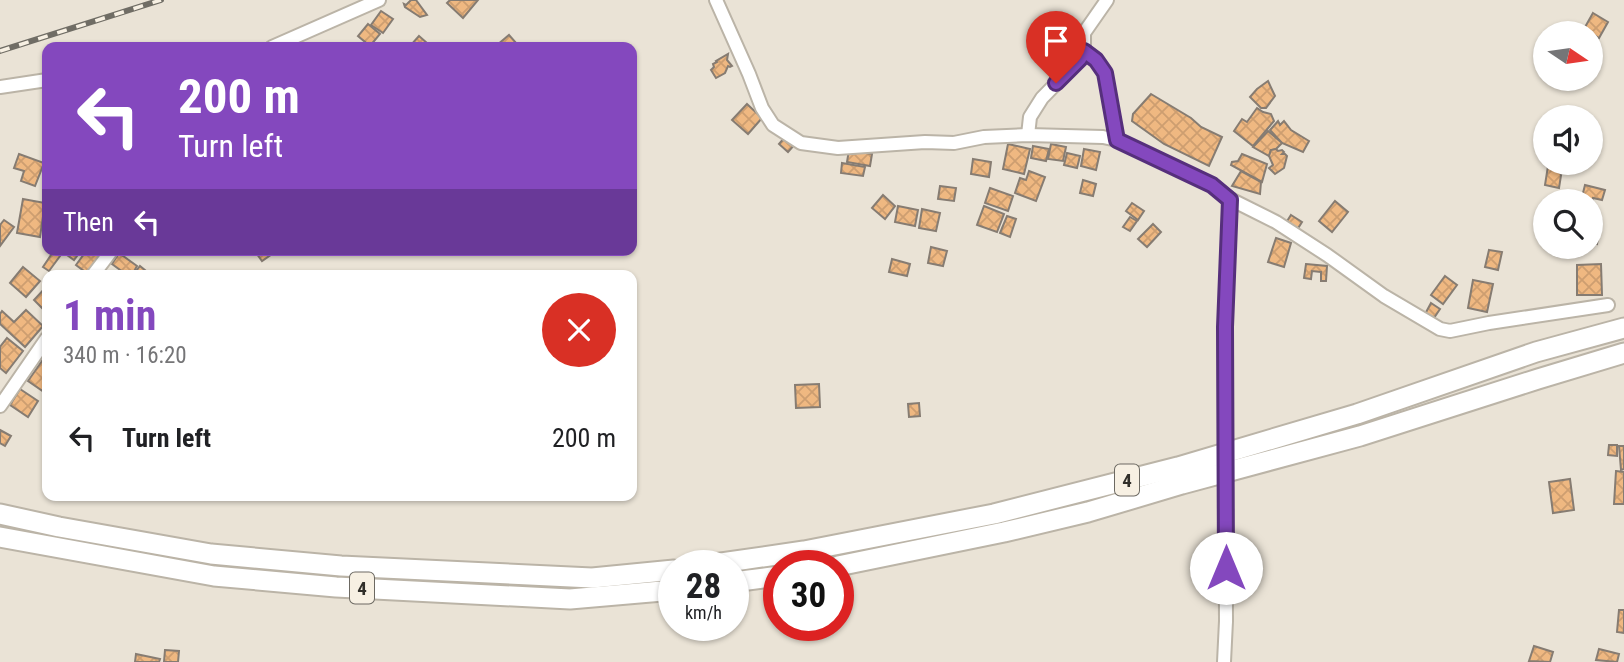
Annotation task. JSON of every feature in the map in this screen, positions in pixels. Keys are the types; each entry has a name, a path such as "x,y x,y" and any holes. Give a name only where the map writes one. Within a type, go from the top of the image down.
{"highway":[{"name":"4","path":"749,559 804,551 994,514 1165,470 1357,414 1536,352 1624,328"},
{"name":"4","path":"854,563 1088,512 1360,436 1624,353"},
{"name":"4","path":"0,514 211,554 341,566 592,578 658,572"},
{"name":"4","path":"0,537 214,576 336,587 570,599 658,591"}],"street":[{"path":"283,42 379,0"},
{"path":"716,0 762,108 773,125 801,143 838,148 925,142 954,143 984,137 1028,135 1103,137 1117,140 1212,185 1230,200 1276,222 1384,296 1440,330 1450,331 1608,305"},
{"path":"1028,135 1030,117 1042,98 1071,69 1084,51 1084,33 1107,0"},
{"path":"1084,51 1096,60 1105,73 1117,140"},
{"path":"0,87 42,81"},
{"path":"1224,662 1225,327 1230,200"},
{"path":"0,406 42,345"}],"building":[{"path":"416,0 427,15 420,17 405,7 404,4"},
{"path":"450,0 478,0 463,18 447,3"},
{"path":"381,11 393,19 383,33 371,25"},
{"path":"1593,13 1608,22 1603,31 1603,21 1588,21"},
{"path":"368,24 380,34 373,42 365,42 358,36"},
{"path":"509,35 515,42 501,42"},
{"path":"419,36 426,42 414,42"},
{"path":"728,54 727,60 732,66 728,66 725,73 716,78 711,70 713,64"},
{"path":"1268,81 1275,96 1266,108 1261,108 1250,97"},
{"path":"1151,94 1201,127 1222,137 1209,166 1164,144 1132,121 1133,114"},
{"path":"747,104 762,118 748,134 732,120"},
{"path":"1257,108 1271,114 1274,121 1253,146 1234,131 1242,119 1247,122"},
{"path":"1278,121 1280,125 1284,121 1291,130 1309,141 1303,152 1282,143 1270,130"},
{"path":"1268,131 1282,143 1271,150 1269,156 1253,147"},
{"path":"786,136 795,144 788,152 779,144"},
{"path":"1008,144 1030,149 1024,174 1003,169"},
{"path":"1051,144 1066,147 1063,161 1048,159"},
{"path":"1033,146 1049,149 1046,161 1031,158"},
{"path":"1084,149 1100,152 1096,170 1081,166"},
{"path":"849,150 872,154 870,166 847,162"},
{"path":"1271,150 1282,150 1282,154 1287,156 1284,168 1275,174 1269,168 1273,165 1269,156"},
{"path":"1067,153 1080,156 1077,168 1064,165"},
{"path":"19,154 42,162 35,186 21,181 24,171 14,168"},
{"path":"1242,154 1267,164 1262,182 1231,165 1232,162 1238,161"},
{"path":"973,159 991,162 989,177 971,174"},
{"path":"842,163 865,167 863,176 841,173"},
{"path":"1029,171 1045,177 1036,201 1015,193 1020,178 1026,180"},
{"path":"1241,171 1261,182 1260,194 1232,186"},
{"path":"1547,175 1561,175 1559,188 1545,185"},
{"path":"1083,180 1096,184 1093,196 1080,193"},
{"path":"1585,185 1601,189 1584,189"},
{"path":"940,186 956,188 954,201 938,199"},
{"path":"990,188 1013,196 1008,211 985,203"},
{"path":"883,195 895,206 885,219 872,208"},
{"path":"23,199 42,202 40,237 17,233"},
{"path":"1335,201 1348,212 1332,232 1319,221"},
{"path":"1132,203 1144,211 1138,220 1126,211"},
{"path":"898,206 918,210 915,226 895,222"},
{"path":"984,206 1004,214 997,232 977,225"},
{"path":"922,209 940,213 936,231 919,228"},
{"path":"1291,215 1302,222 1295,233 1284,226"},
{"path":"1007,216 1016,219 1010,237 1000,233"},
{"path":"1130,217 1137,221 1130,231 1123,227"},
{"path":"4,220 14,227 0,246 0,225"},
{"path":"1153,224 1161,232 1147,247 1138,239"},
{"path":"1276,238 1291,243 1284,267 1268,262"},
{"path":"931,247 947,251 943,266 928,263"},
{"path":"1489,250 1502,252 1498,270 1485,267"},
{"path":"50,256 60,256 50,270 43,267"},
{"path":"83,256 100,257 91,270 83,270 76,265"},
{"path":"117,256 123,256 137,266 135,270 120,270 112,264"},
{"path":"892,259 910,264 907,276 889,272"},
{"path":"1306,264 1327,266 1326,281 1321,281 1321,272 1312,271 1311,279 1304,278"},
{"path":"1601,264 1602,295 1577,295 1577,265"},
{"path":"23,267 40,281 26,297 10,283"},
{"path":"1445,276 1457,285 1443,304 1431,295"},
{"path":"1473,280 1493,284 1487,312 1468,308"},
{"path":"42,291 42,308 34,300"},
{"path":"1431,303 1440,309 1432,321 1424,316"},
{"path":"26,310 42,327 25,347 0,324 2,311 14,322"},
{"path":"7,338 23,351 6,373 0,368 0,347"},
{"path":"42,361 42,391 28,381"},
{"path":"819,384 820,407 796,408 795,385"},
{"path":"20,389 38,401 28,417 10,405"},
{"path":"919,403 920,416 909,417 908,404"},
{"path":"0,430 11,436 5,446 0,443"},
{"path":"1609,445 1617,445 1617,456 1608,455"},
{"path":"1619,446 1624,446 1624,469 1621,470"},
{"path":"1616,471 1624,472 1624,504 1614,504"},
{"path":"1570,479 1574,510 1553,513 1549,482"},
{"path":"1619,610 1624,610 1624,633 1617,632"},
{"path":"1534,646 1553,652 1550,662 1529,661"},
{"path":"1599,649 1619,654 1617,662 1596,660"},
{"path":"165,650 179,651 178,662 164,662"},
{"path":"136,654 160,659 159,662 135,662"}],"railway":[{"path":"0,51 161,0"}],"route":[{"path":"1056,83 1080,59 1084,51 1096,60 1105,73 1117,140 1212,185 1230,200 1225,327 1226,568"}]}
